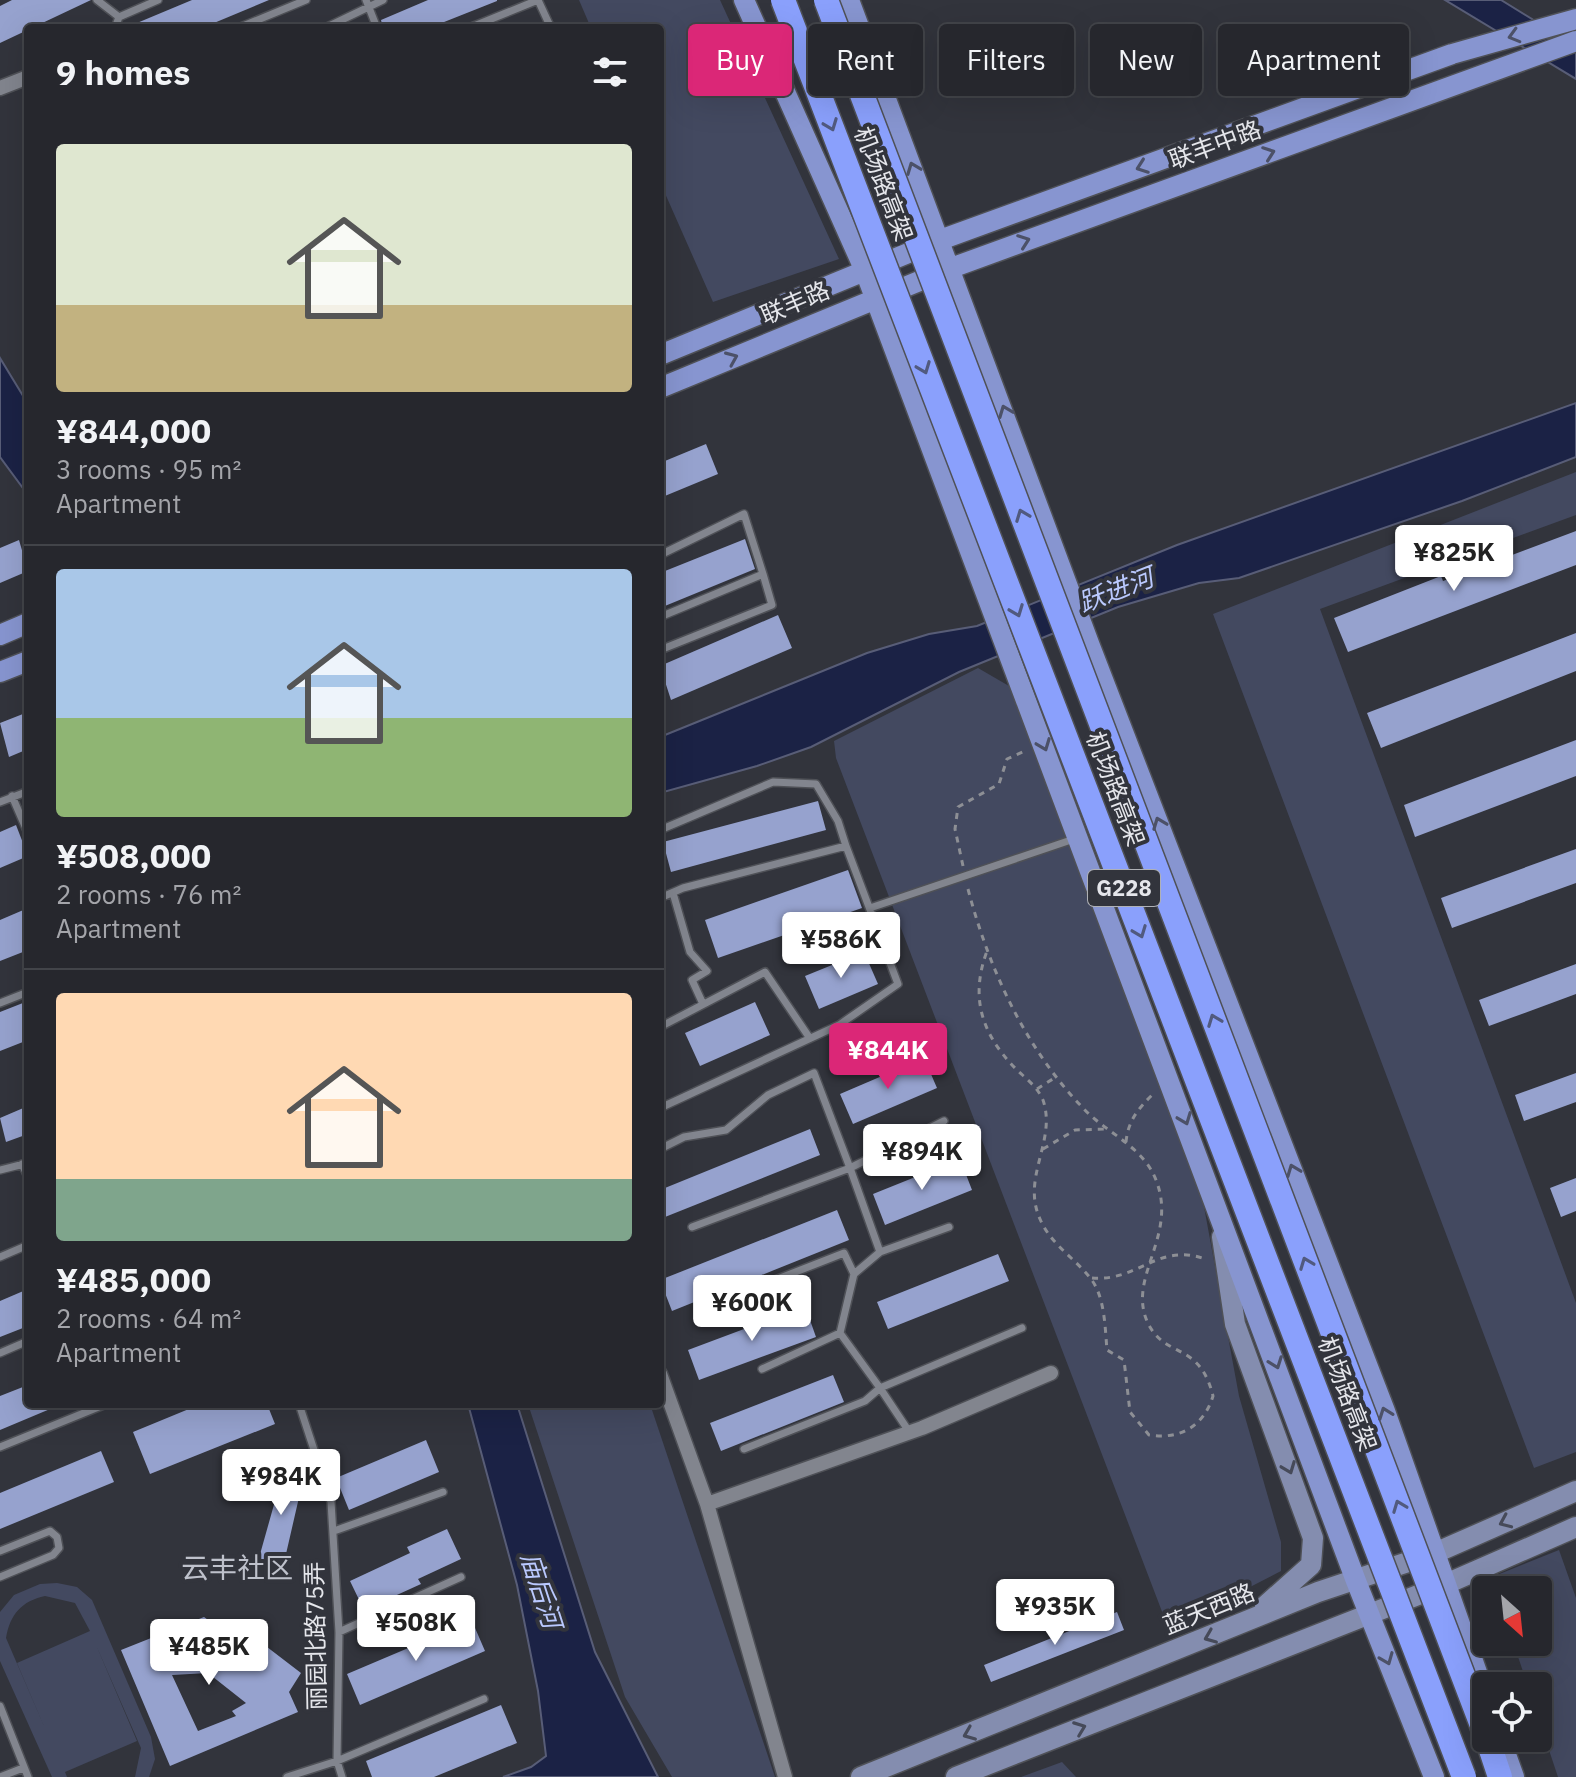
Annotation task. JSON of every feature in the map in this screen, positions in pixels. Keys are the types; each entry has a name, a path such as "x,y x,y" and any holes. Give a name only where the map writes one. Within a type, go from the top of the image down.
{"highway":[{"name":"机场路高架","path":"783,0 1464,1777"},
{"name":"机场路高架","path":"826,0 1472,1700"},
{"name":"机场路高架","path":"1491,1752 1500,1777"}],"main road":[{"path":"744,0 865,271 1218,1205 1356,1581 1434,1777"},
{"path":"849,0 1072,589 1090,646 1357,1338 1477,1672"},
{"name":"联丰中路","path":"940,240 1452,54 1576,19"},
{"name":"联丰中路","path":"951,268 1576,41"},
{"name":"联丰路","path":"664,353 940,240"},
{"name":"联丰路","path":"664,386 951,268"},
{"path":"0,635 24,625"},
{"path":"0,672 24,663"},
{"path":"1505,1752 1514,1777"}],"street":[{"path":"0,88 24,79"},
{"path":"1218,1205 1235,1324 1313,1538 1311,1565 1286,1590 1240,1625"},
{"path":"707,1504 910,1433 1051,1373"},
{"path":"664,1385 707,1504 785,1777"},
{"name":"蓝天西路","path":"861,1777 1318,1592 1435,1553 1576,1491"},
{"path":"956,1777 1446,1584 1576,1527"}],"lane":[{"path":"97,0 119,17"},
{"path":"116,24 119,17 158,0"},
{"path":"248,24 306,0"},
{"path":"332,24 367,4 383,0"},
{"path":"479,24 538,0 549,24"},
{"path":"367,4 375,24"},
{"path":"664,553 744,514 772,605 664,648"},
{"path":"664,615 763,574"},
{"path":"664,828 773,782 816,784 838,821 898,984 839,1025 664,1106"},
{"path":"0,802 24,793"},
{"path":"12,796 24,824"},
{"path":"870,908 1079,837"},
{"path":"664,896 846,846"},
{"path":"673,893 690,952 707,971 692,980 703,1004"},
{"path":"664,1025 765,972 809,1037"},
{"path":"0,1003 24,994"},
{"path":"664,1147 684,1137 726,1130 768,1095 814,1073 880,1252"},
{"path":"692,1227 850,1168 944,1121"},
{"path":"0,1170 24,1164"},
{"path":"910,1433 840,1333 854,1274 880,1252 949,1227"},
{"path":"0,1257 24,1247"},
{"path":"775,1280 844,1253 854,1274"},
{"path":"744,1449 865,1401 880,1388 1022,1328"},
{"path":"762,1369 840,1333"},
{"path":"0,1353 24,1343"},
{"path":"0,1447 96,1408"},
{"name":"丽园北路75弄","path":"300,1408 331,1502 339,1632 337,1761 342,1777"},
{"path":"334,1531 443,1492"},
{"path":"0,1551 50,1531 57,1537 59,1548 53,1555 0,1577"},
{"path":"339,1632 461,1577"},
{"path":"287,1777 337,1761 484,1699"},
{"path":"0,1706 28,1777"},
{"path":"0,1777 23,1768"}],"path":[{"path":"987,951 977,978 980,1007 989,1034 997,1048 1037,1089 1048,1121 1033,1188 1038,1217 1058,1247 1091,1278 1101,1306 1107,1350 1124,1360 1130,1412 1149,1435 1179,1436 1208,1412 1213,1396 1196,1361 1160,1340 1149,1325 1143,1300 1149,1263 1161,1236 1162,1201 1145,1160 1126,1142 1105,1129 1056,1077 1026,1034 987,951 965,876 955,829 958,807 999,784 1007,759 1025,751"},
{"path":"1037,1089 1056,1077"},
{"path":"1126,1142 1127,1129 1138,1109 1152,1094"},
{"path":"1041,1151 1075,1130 1105,1129"},
{"path":"1091,1278 1113,1279 1171,1253 1189,1253 1209,1261"}],"shaded area":[{"path":"579,0 720,0 731,24 688,24 688,96 764,96 839,259 713,302 664,191 664,24 589,24"},
{"path":"1576,472 1576,515 1320,609 1576,1303 1576,1452 1534,1468 1213,614"},
{"path":"978,668 1009,686 1076,852 1202,1196 1239,1396 1281,1542 1281,1571 1178,1624 1166,1622 836,758 834,741"},
{"path":"529,1408 651,1408 775,1777 672,1777 625,1697"},
{"path":"1559,1550 1576,1598 1576,1777 1558,1777 1550,1752 1552,1672 1523,1672 1518,1656 1552,1656 1552,1576 1494,1576"},
{"path":"40,1584 77,1587 92,1600 151,1737 155,1759 149,1777 135,1777 141,1748 96,1645 137,1741 65,1772 67,1777 52,1777 0,1661 0,1612 14,1595","holes":["45,1596 75,1603 90,1631 17,1663 46,1731 6,1638 14,1615 37,1598"]},
{"path":"1062,1762 1076,1777 1021,1777"}],"water":[{"path":"1445,0 1501,0 1576,46 1576,79"},
{"path":"0,358 24,397 24,490 0,457"},
{"name":"跃进河","path":"1576,403 1576,457 1462,501 1239,578 1199,583 1118,607 959,672 811,747 757,766 664,792 664,735 867,653 929,634 977,626 1177,545"},
{"name":"庙后河","path":"469,1408 518,1408 595,1652 658,1777 503,1777 531,1767 546,1756 538,1691 517,1585"}],"building":[{"path":"12,0 91,0 40,24 24,24 24,32 0,43 0,6"},
{"path":"192,0 269,0 212,24 135,24"},
{"path":"428,0 497,0 439,24 382,24 381,20"},
{"path":"706,444 718,474 664,496 664,461"},
{"path":"1576,531 1576,565 1348,652 1334,618 1441,576 1443,581"},
{"path":"745,539 755,569 664,606 664,571"},
{"path":"19,540 24,573 0,583 0,548"},
{"path":"778,615 792,648 671,700 664,678 664,664"},
{"path":"1576,633 1576,671 1381,748 1367,713"},
{"path":"24,714 24,751 9,757 0,723"},
{"path":"1576,740 1576,776 1415,837 1404,805"},
{"path":"818,801 826,830 671,872 664,842"},
{"path":"16,825 24,846 24,858 0,868 0,832"},
{"path":"1576,849 1576,883 1452,928 1441,898"},
{"path":"848,870 862,908 718,958 705,920"},
{"path":"24,910 24,952 0,961 0,920"},
{"path":"864,952 878,984 819,1009 805,976"},
{"path":"1576,964 1576,994 1489,1026 1479,1000"},
{"path":"755,1002 770,1035 700,1066 685,1033"},
{"path":"24,1003 24,1042 0,1051 0,1012"},
{"path":"924,1058 937,1088 853,1124 840,1094"},
{"path":"1576,1073 1576,1102 1524,1121 1515,1095"},
{"path":"24,1108 24,1135 6,1142 0,1118"},
{"path":"810,1129 820,1155 664,1217 664,1188"},
{"path":"960,1159 972,1190 885,1225 873,1194"},
{"path":"1576,1178 1576,1211 1561,1217 1550,1188"},
{"path":"837,1210 849,1240 672,1311 664,1290 664,1278"},
{"path":"998,1254 1009,1281 888,1329 877,1302"},
{"path":"24,1291 24,1328 0,1337 0,1301"},
{"path":"805,1306 816,1337 699,1380 688,1350"},
{"path":"833,1375 844,1402 721,1451 710,1423"},
{"path":"24,1387 24,1408 52,1408 0,1430 0,1396"},
{"path":"191,1408 269,1408 275,1424 150,1474 133,1432"},
{"path":"426,1440 439,1472 349,1510 336,1478"},
{"path":"101,1451 114,1482 0,1529 0,1493"},
{"path":"300,1466 303,1480 286,1554 273,1572 257,1565 275,1501 276,1468"},
{"path":"447,1529 461,1559 418,1579 421,1584 364,1610 350,1581 410,1553 407,1547"},
{"path":"1117,1612 1124,1630 991,1682 984,1665"},
{"path":"204,1617 233,1638 241,1627 301,1673 289,1692 298,1712 170,1766 121,1650","holes":["208,1673 246,1703 232,1711 236,1716 198,1731 172,1675"]},
{"path":"472,1621 485,1651 360,1705 347,1674"},
{"path":"501,1705 517,1743 434,1777 372,1777 366,1761"}],"district":[{"name":"云丰社区","path":"237,1568"}]}
